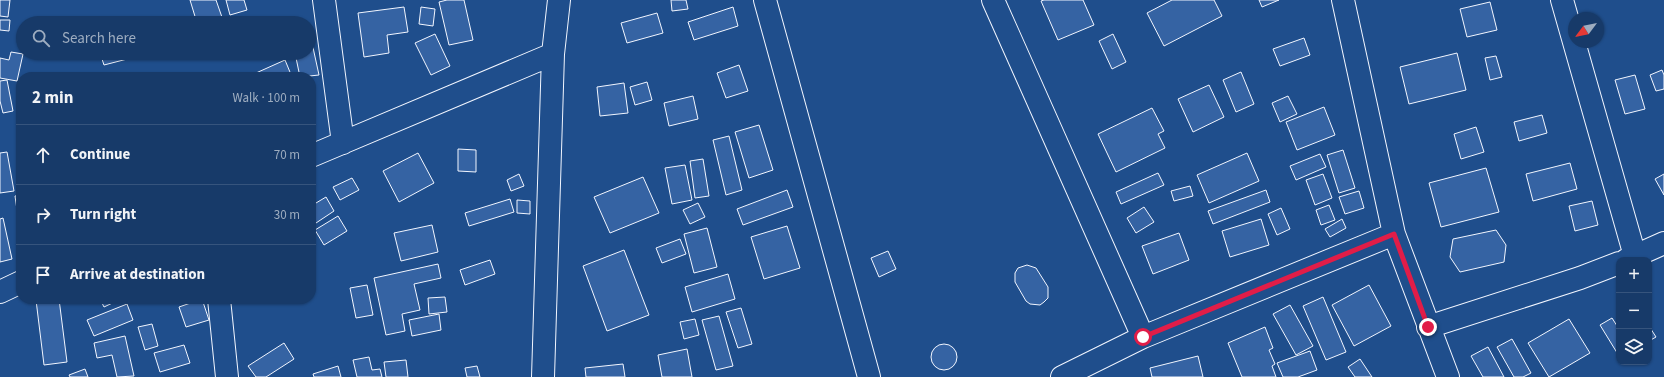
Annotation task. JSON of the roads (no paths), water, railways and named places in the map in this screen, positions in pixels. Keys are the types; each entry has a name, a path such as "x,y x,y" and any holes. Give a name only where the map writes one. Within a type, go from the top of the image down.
{"street":[{"path":"324,0 343,143"},
{"path":"543,377 553,54 559,0"},
{"path":"766,0 869,377"},
{"path":"993,0 1143,337"},
{"path":"1343,0 1394,234 1448,377"},
{"path":"1562,0 1625,257"},
{"path":"316,154 553,54"},
{"path":"1062,377 1143,337 1394,234"},
{"path":"1633,257 1664,243"},
{"path":"1428,327 1580,278 1616,264"},
{"path":"0,292 16,284"},
{"path":"220,304 227,377"}]}
